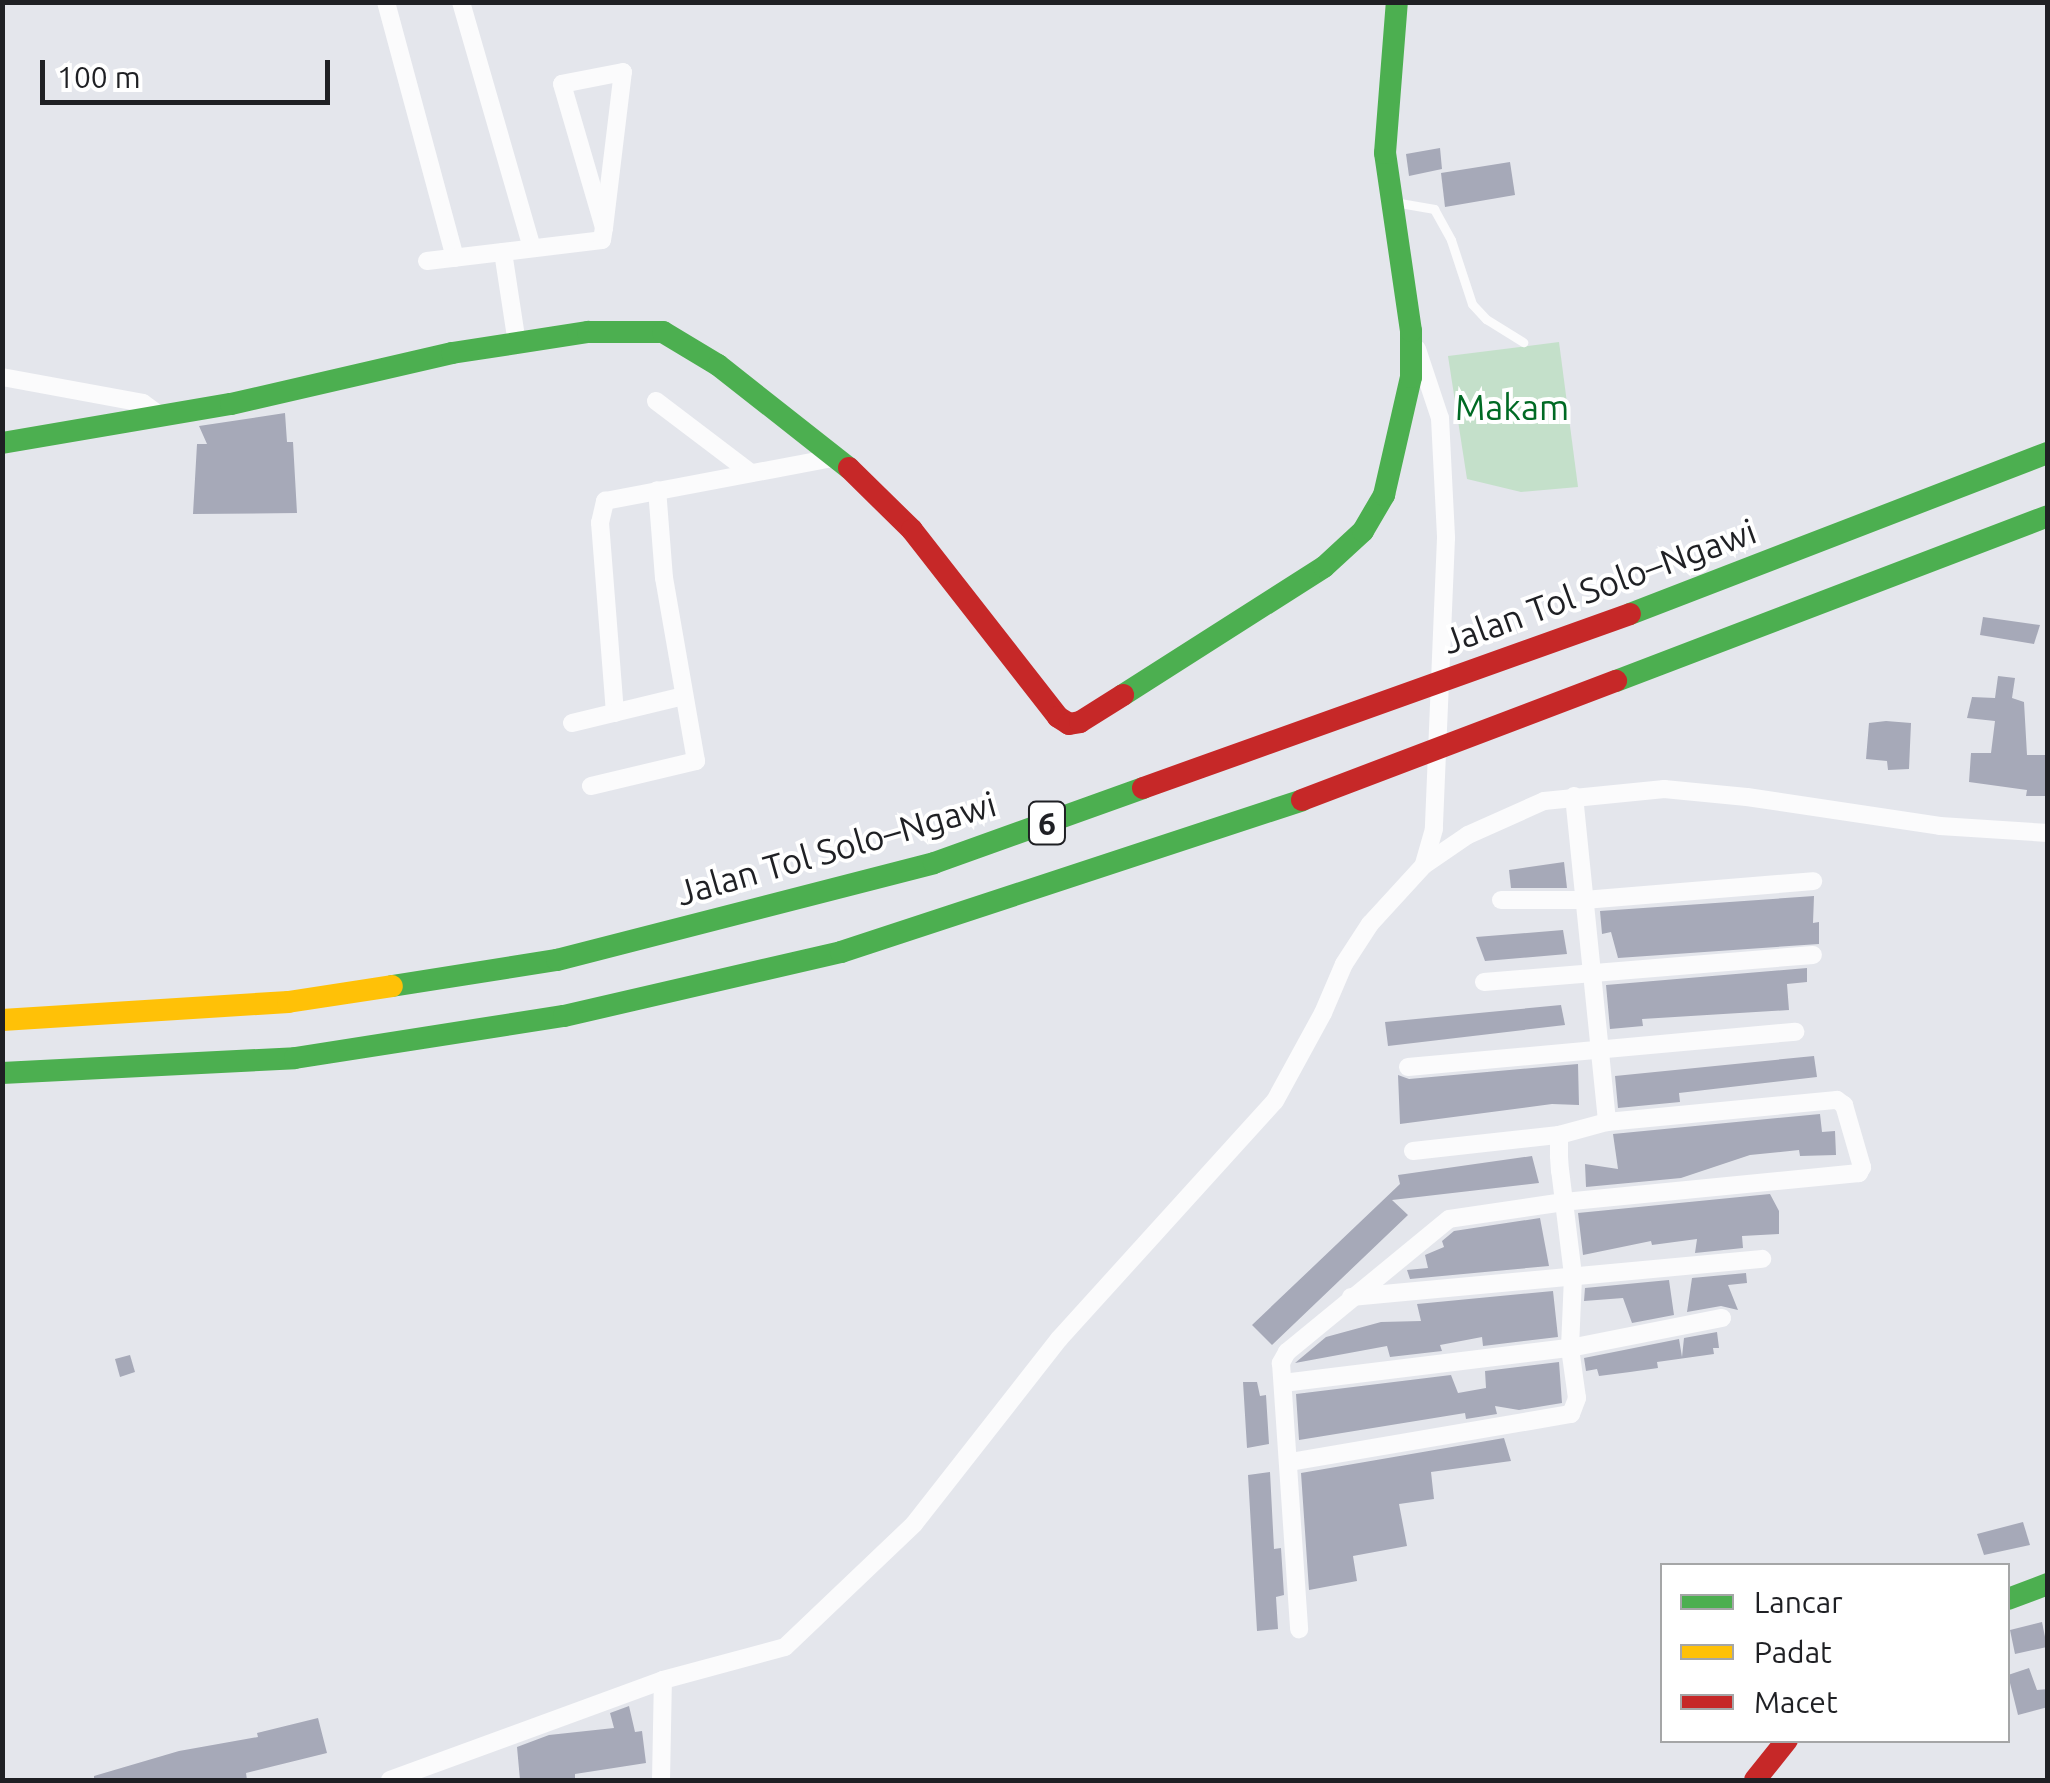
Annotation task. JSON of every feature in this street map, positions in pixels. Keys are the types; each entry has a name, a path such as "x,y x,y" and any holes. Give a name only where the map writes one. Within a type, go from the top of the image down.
{"main road":[{"path":"2,443 161,416 517,343 588,332 663,332 718,365 838,457 912,530 1058,717 1068,724 1080,722 1324,566 1362,531 1377,510 1389,476 1411,377 1411,331 1391,202 1384,123 1397,2"},
{"name":"Jalan Tol Solo–Ngawi","path":"2,1020 288,1002 557,960 934,863 1642,610 2048,452"},
{"name":"6","path":"2,1074 296,1058 564,1016 841,952 1308,798 2048,516"},
{"path":"2010,1598 2048,1584"},
{"path":"1755,1780 1785,1743"}],"street":[{"path":"386,2 456,258"},
{"path":"461,2 532,248"},
{"path":"427,261 602,240 604,228 623,72 562,84 604,228"},
{"path":"503,252 517,343"},
{"path":"1411,331 1440,418 1446,538 1434,828 1424,865"},
{"path":"2,377 144,403 161,416"},
{"path":"656,400 751,473"},
{"path":"615,713 601,511 604,501 838,457"},
{"path":"591,786 696,761 664,578 657,490"},
{"path":"572,723 684,696"},
{"path":"390,1780 663,1680 785,1647 914,1524 1059,1338 1275,1101 1324,1013 1344,964 1370,924 1424,865 1516,810 1574,796 1664,789 1747,796 1940,826 2048,833"},
{"path":"1574,796 1607,1122"},
{"path":"1501,900 1584,900 1813,881"},
{"path":"1484,982 1812,954"},
{"path":"1408,1068 1795,1032"},
{"path":"1299,1629 1284,1355 1442,1221 1564,1202 1862,1170 1844,1105 1837,1100 1607,1122 1559,1135 1413,1151"},
{"path":"1290,1462 1571,1414 1577,1398 1570,1348 1573,1275 1559,1135"},
{"path":"1350,1297 1762,1259"},
{"path":"1284,1384 1570,1348 1722,1318"},
{"path":"661,1780 663,1680"}],"lane":[{"path":"1391,202 1434,209 1451,240 1472,304 1486,319 1523,342"}],"green space":[{"name":"Makam","path":"1559,342 1578,487 1521,492 1467,479 1448,356"}],"building":[{"path":"1440,148 1442,169 1409,176 1406,154"},
{"path":"1510,162 1515,195 1445,207 1441,173"},
{"path":"285,413 287,442 293,442 297,513 193,514 197,444 207,444 199,426"},
{"path":"1983,617 2040,625 2034,644 1980,635"},
{"path":"1998,676 2015,678 2012,698 2024,702 2027,755 2048,755 2048,796 2026,796 2027,790 1969,782 1971,753 1991,753 1995,721 1967,718 1972,697 1995,698"},
{"path":"1869,723 1911,723 1909,769 1888,770 1887,761 1866,759"},
{"path":"1564,862 1567,888 1511,888 1509,870"},
{"path":"1814,896 1813,923 1819,922 1819,944 1618,958 1611,932 1602,934 1600,911"},
{"path":"1563,930 1567,954 1485,961 1476,937"},
{"path":"1807,968 1807,982 1787,984 1789,1010 1642,1019 1643,1026 1610,1029 1606,985"},
{"path":"1561,1005 1565,1025 1388,1046 1385,1022"},
{"path":"1814,1056 1817,1077 1679,1093 1680,1102 1618,1108 1615,1076"},
{"path":"1578,1064 1579,1105 1552,1104 1400,1124 1398,1075 1409,1079"},
{"path":"1820,1114 1822,1132 1835,1131 1836,1155 1800,1156 1799,1150 1750,1155 1681,1178 1586,1187 1585,1164 1618,1169 1613,1134"},
{"path":"1532,1156 1539,1183 1392,1200 1408,1215 1272,1345 1252,1325 1400,1184 1398,1175"},
{"path":"1770,1194 1779,1211 1779,1234 1742,1236 1743,1248 1695,1253 1697,1239 1652,1245 1651,1241 1583,1255 1578,1213"},
{"path":"1540,1218 1549,1266 1410,1279 1407,1270 1428,1268 1425,1255 1444,1247 1442,1241 1454,1231"},
{"path":"1746,1273 1747,1283 1728,1285 1738,1310 1721,1306 1687,1312 1692,1278"},
{"path":"1669,1280 1674,1315 1632,1323 1623,1298 1584,1301 1585,1288"},
{"path":"1553,1291 1558,1337 1483,1346 1482,1337 1440,1345 1442,1351 1390,1357 1387,1346 1295,1363 1326,1337 1381,1322 1421,1321 1417,1304"},
{"path":"1717,1332 1719,1348 1713,1348 1714,1354 1657,1362 1658,1368 1630,1372 1599,1376 1597,1369 1586,1371 1584,1358 1679,1339 1682,1357 1684,1338"},
{"path":"130,1355 135,1372 120,1377 115,1359"},
{"path":"1559,1362 1562,1403 1519,1410 1495,1406 1497,1414 1466,1419 1465,1413 1299,1440 1296,1394 1451,1375 1458,1393 1486,1388 1485,1371"},
{"path":"1243,1382 1257,1382 1260,1396 1266,1395 1269,1444 1247,1448"},
{"path":"1504,1438 1511,1461 1431,1472 1434,1499 1399,1504 1407,1546 1353,1556 1357,1581 1309,1590 1301,1473"},
{"path":"1270,1472 1274,1549 1281,1548 1284,1595 1276,1597 1278,1629 1257,1631 1248,1475"},
{"path":"2023,1522 2030,1545 1984,1555 1977,1534"},
{"path":"2042,1622 2047,1647 2015,1654 2010,1630"},
{"path":"2029,1668 2037,1690 2048,1689 2048,1707 2018,1715 2010,1674"},
{"path":"629,1706 635,1732 642,1731 646,1763 575,1774 575,1778 520,1780 517,1747 549,1735 614,1728 610,1713"},
{"path":"318,1718 327,1753 246,1773 247,1780 94,1780 94,1776 179,1751 258,1737 257,1733"}],"traffic: fast":[{"path":"1123,695 1324,567 1363,531 1384,495 1411,377 1411,331 1385,153 1397,2"},
{"path":"2,443 231,404 452,353 588,332 663,332 718,365 849,468"},
{"path":"1630,614 2048,453"},
{"path":"1616,681 2048,516"},
{"path":"392,986 557,960 934,863 1143,788"},
{"path":"2,1073 295,1058 564,1016 841,952 1302,800"},
{"path":"2010,1598 2048,1584"}],"traffic: slow":[{"path":"2,1020 288,1002 392,986"}],"traffic: jam":[{"path":"849,468 912,530 1058,717 1069,724 1080,722 1123,695"},
{"path":"1143,788 1630,614"},
{"path":"1302,800 1616,681"},
{"path":"1755,1780 1785,1743"}]}
